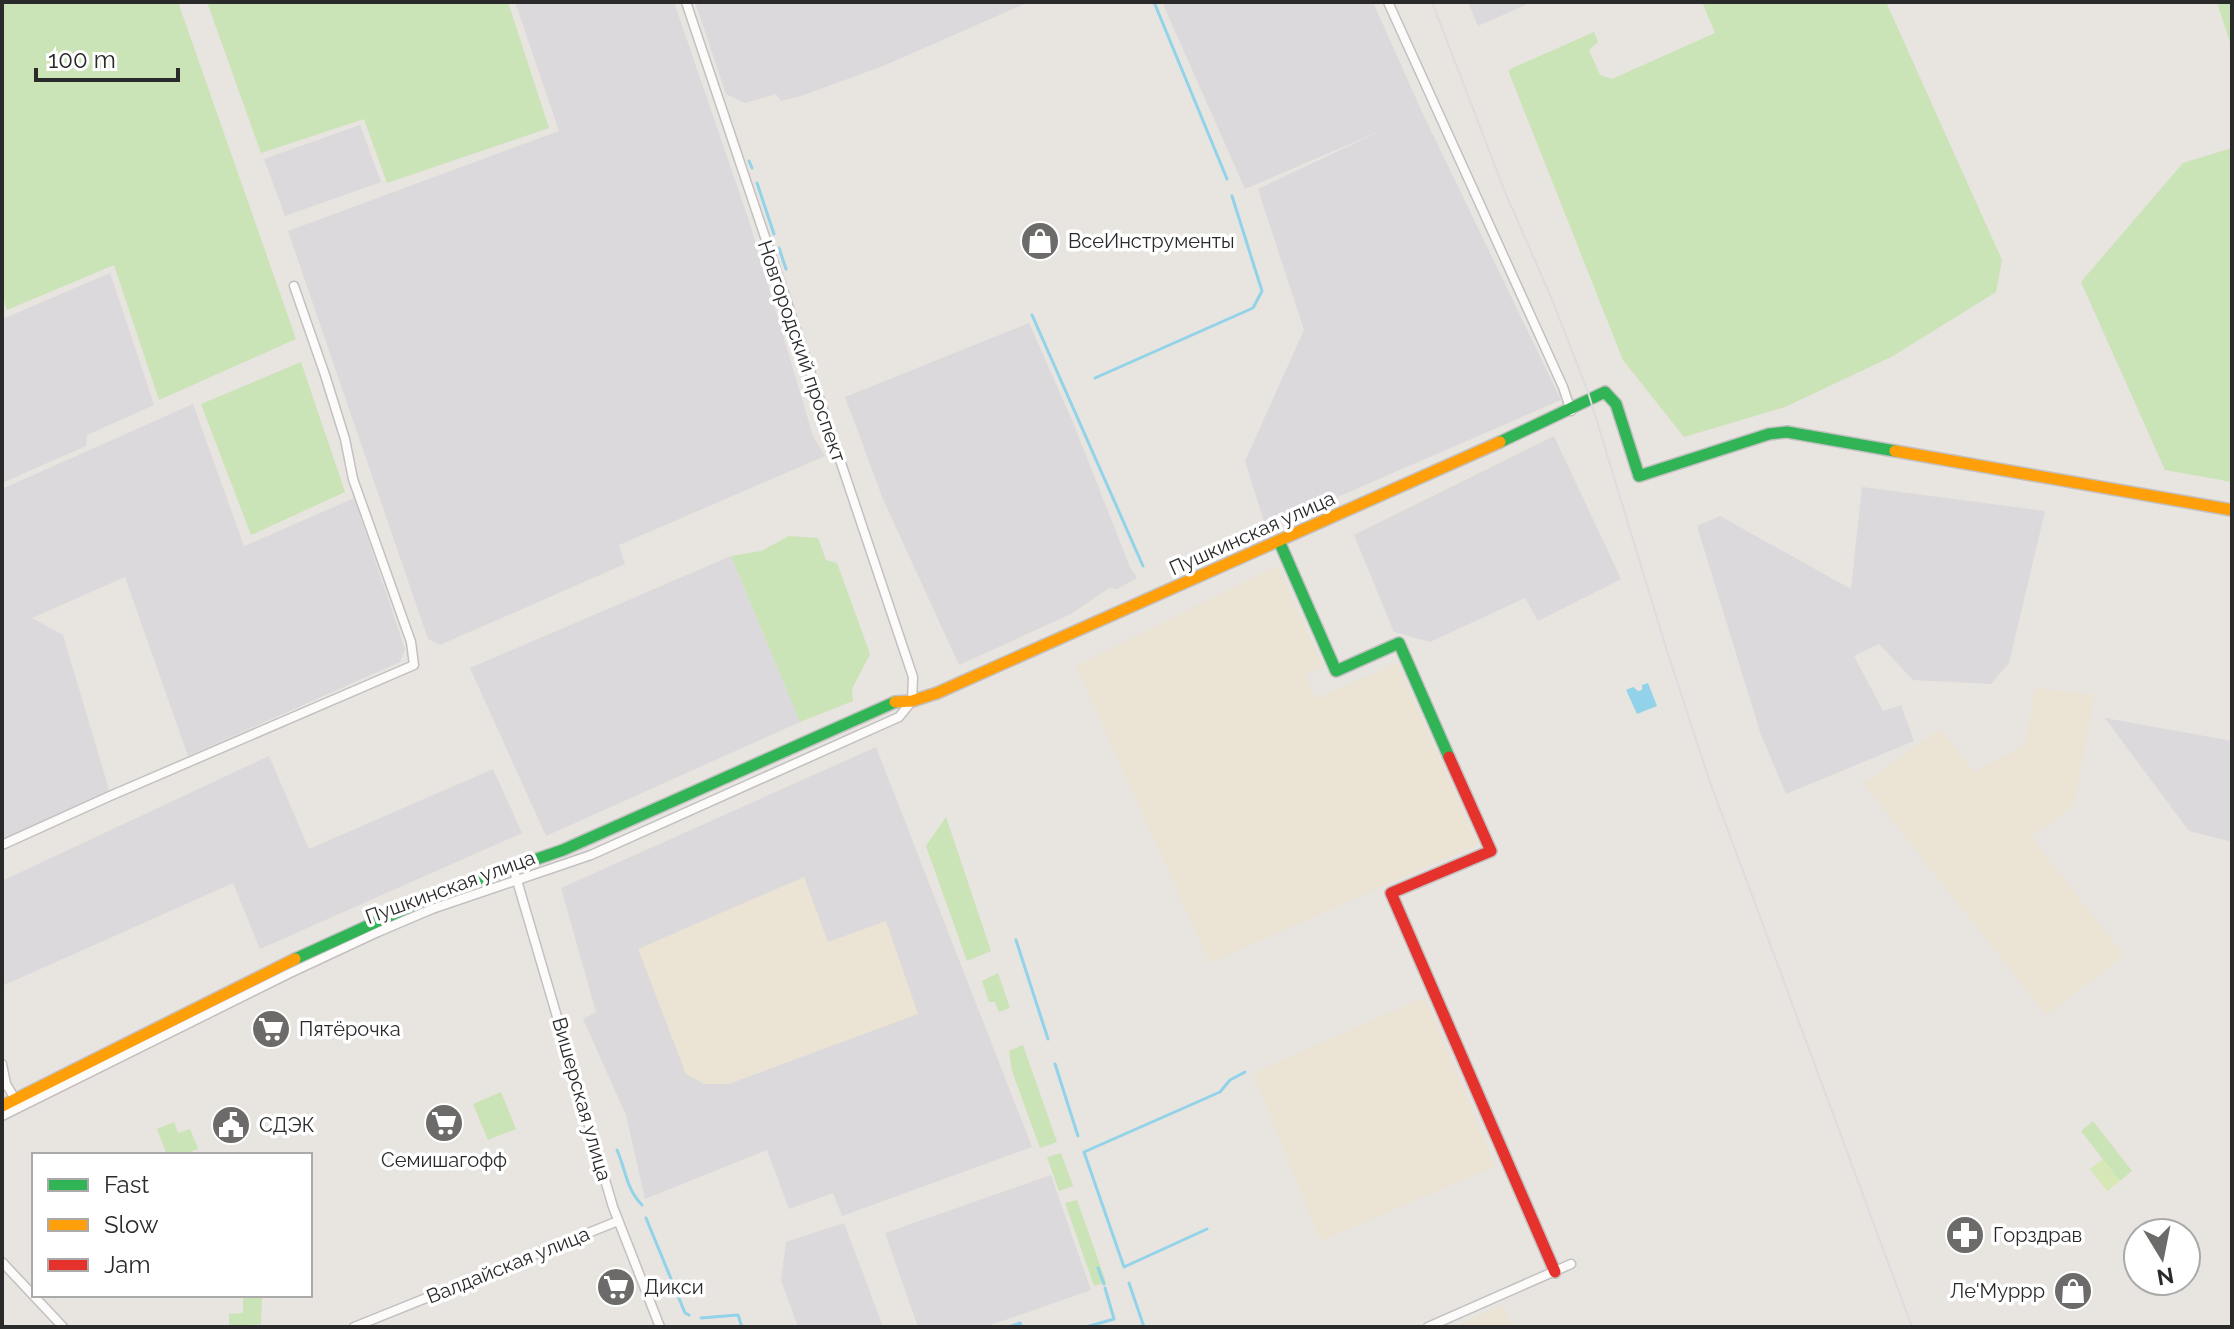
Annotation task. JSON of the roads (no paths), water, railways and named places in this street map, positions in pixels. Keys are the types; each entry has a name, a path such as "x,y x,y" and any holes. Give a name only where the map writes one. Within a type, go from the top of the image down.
{"street":[{"name":"Новгородский проспект","path":"686,2 913,677 912,701"},
{"path":"1388,2 1563,387 1571,411"},
{"path":"2,845 414,665 411,642 353,479 345,439 294,286"},
{"name":"Пушкинская улица","path":"2,1106 338,937 429,898 563,850 897,701 912,701 937,693 1571,411 1605,392 1616,404 1639,476 1769,434 1787,432 2232,510"},
{"path":"1279,541 1336,671 1399,643 1491,851 1391,893 1555,1272"},
{"name":"Пушкинская улица","path":"2,1116 329,954 432,909 591,855 889,722 899,717 912,701"},
{"name":"Вишерская улица","path":"513,867 618,1221 660,1327"},
{"path":"2,1064 6,1084 15,1099"},
{"name":"Валдайская улица","path":"354,1327 618,1221"},
{"path":"2,1262 32,1294"},
{"path":"1428,1327 1571,1264"},
{"path":"35,1297 63,1327"}],"water":[{"path":"1648,683 1657,706 1637,714 1626,690 1633,687 1642,690 1642,685"}],"waterway":[{"path":"1154,2 1227,179"},
{"path":"749,161 752,168"},
{"path":"757,183 774,234"},
{"path":"1095,378 1253,308 1262,291 1232,196"},
{"path":"779,248 786,269"},
{"path":"1032,315 1143,566"},
{"path":"1016,940 1048,1039"},
{"path":"1055,1064 1078,1136"},
{"path":"1207,1229 1124,1267 1084,1152 1220,1092 1230,1080 1245,1072"},
{"path":"617,1150 629,1186 642,1205"},
{"path":"646,1218 685,1313 689,1315"},
{"path":"1098,1268 1104,1284"},
{"path":"1129,1283 1144,1327"},
{"path":"1086,1327 1114,1319 1105,1288"},
{"path":"701,1318 738,1315 742,1327"},
{"path":"1009,1327 1020,1323 1022,1327"}],"tram line":[{"path":"1432,2 1505,192 1588,392 1710,782 1912,1327"}],"place":[{"name":"ВсеИнструменты","path":"1040,241"},
{"name":"Пятёрочка","path":"271,1029"},
{"name":"Семишагофф","path":"444,1123"},
{"name":"СДЭК","path":"231,1125"},
{"name":"Горздрав","path":"1965,1235"},
{"name":"Дикси","path":"616,1287"},
{"name":"Ле'Муррр","path":"2073,1291"}]}
